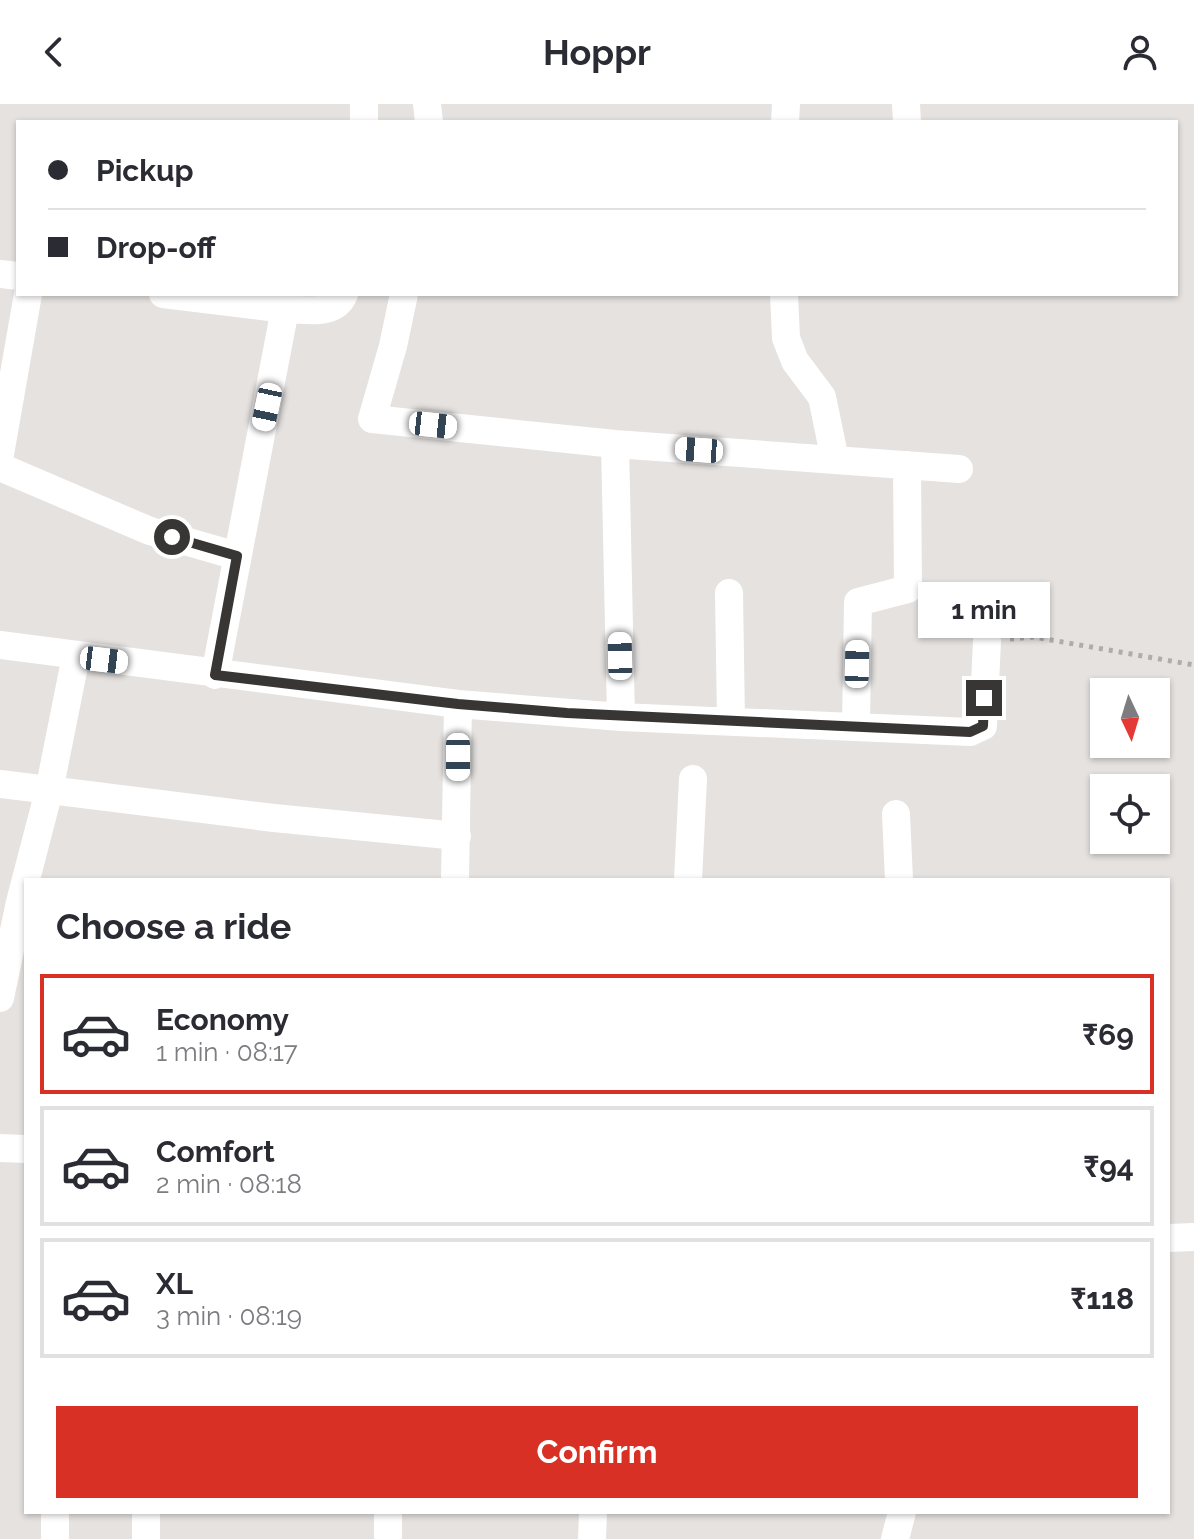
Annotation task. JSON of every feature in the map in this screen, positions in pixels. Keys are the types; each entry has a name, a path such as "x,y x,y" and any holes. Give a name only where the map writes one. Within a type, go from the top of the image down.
{"street":[{"path":"0,454 28,296"},
{"path":"179,296 285,309 329,310 343,296"},
{"path":"404,296 372,419 615,444 959,469"},
{"path":"784,296 786,338 795,361 822,397 835,460"},
{"path":"215,675 285,309"},
{"path":"615,444 621,717"},
{"path":"856,726 858,602 908,589 907,465"},
{"path":"0,467 150,531 237,556"},
{"path":"729,593 731,721"},
{"path":"0,645 458,704 621,717 970,732 983,726 987,641"},
{"path":"0,998 15,901 49,791 76,656"},
{"path":"455,878 458,704"},
{"path":"688,878 693,779"},
{"path":"0,784 457,836"},
{"path":"896,814 899,878"},
{"path":"0,1148 24,1149"},
{"path":"1170,1238 1194,1237"},
{"path":"55,1514 55,1539"},
{"path":"146,1514 146,1539"},
{"path":"388,1514 388,1539"},
{"path":"592,1539 593,1514"},
{"path":"895,1539 901,1514"}],"path":[{"path":"987,641 1034,637 1194,665"}],"route":[{"path":"172,537 237,556 215,675 458,704 567,713 970,732 983,726 984,698"}]}
